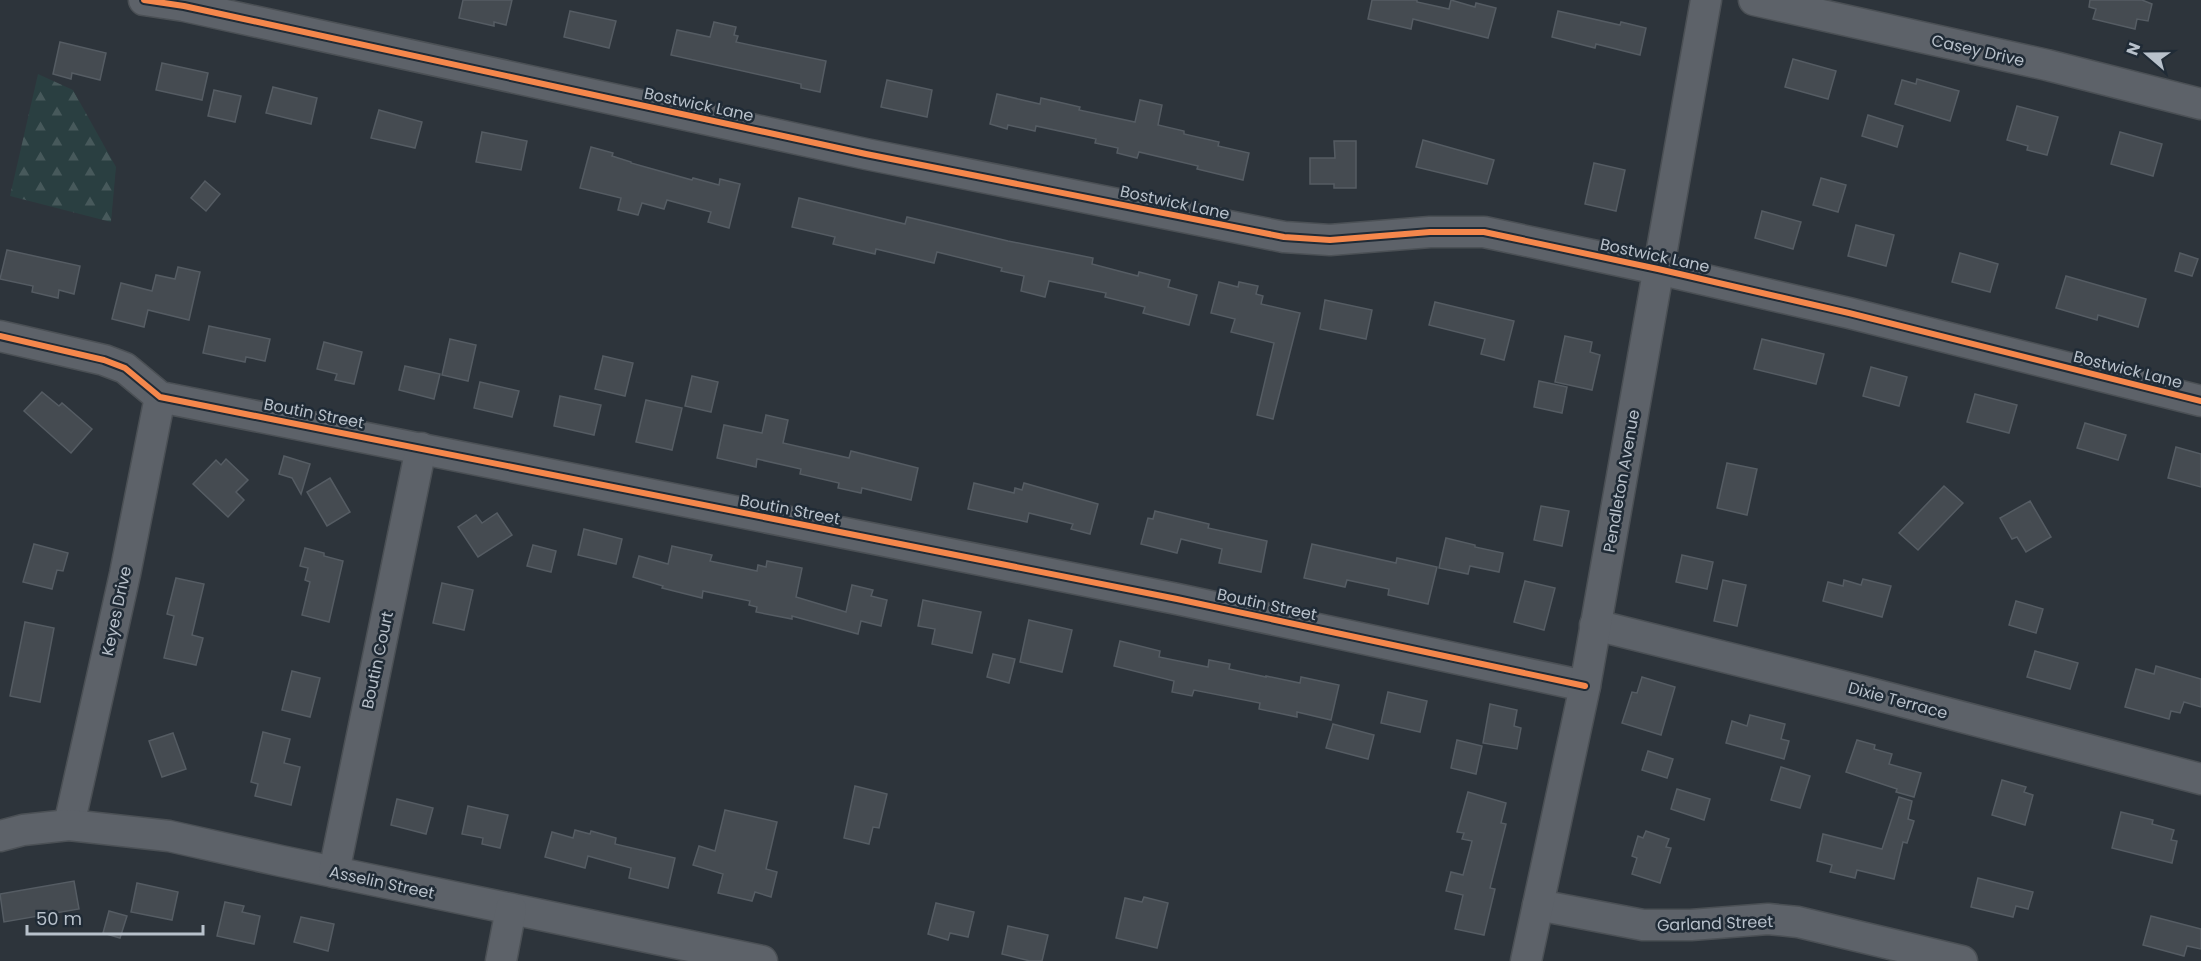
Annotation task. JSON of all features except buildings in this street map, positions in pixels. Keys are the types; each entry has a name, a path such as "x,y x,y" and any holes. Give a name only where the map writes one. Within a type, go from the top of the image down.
{"street":[{"name":"Bostwick Lane","path":"144,0 185,3 866,154 1284,237 1330,240 1430,232 1484,232 1658,269 1849,314 2201,401"},
{"name":"Pendleton Avenue","path":"1526,961 1585,687 1706,0"},
{"name":"Casey Drive","path":"1754,0 2047,65 2201,104"},
{"name":"Boutin Street","path":"0,336 104,360 124,368 160,397 1177,599 1585,687"},
{"name":"Keyes Drive","path":"69,825 160,397"},
{"name":"Boutin Court","path":"334,872 421,448"},
{"name":"Dixie Terrace","path":"1595,625 2201,779"},
{"name":"Asselin Street","path":"0,836 23,830 69,825 169,836 762,961"},
{"name":"Garland Street","path":"1538,905 1643,926 1768,919 1798,922 1962,961"},
{"path":"501,961 511,909"}],"green space":[{"path":"38,74 73,90 116,167 111,222 10,196"}],"cycle path":[{"path":"144,0 184,6 866,154 1284,237 1330,240 1430,232 1484,232 1849,313 2201,401"},
{"path":"0,336 104,360 125,368 160,397 1177,599 1585,686"}]}
